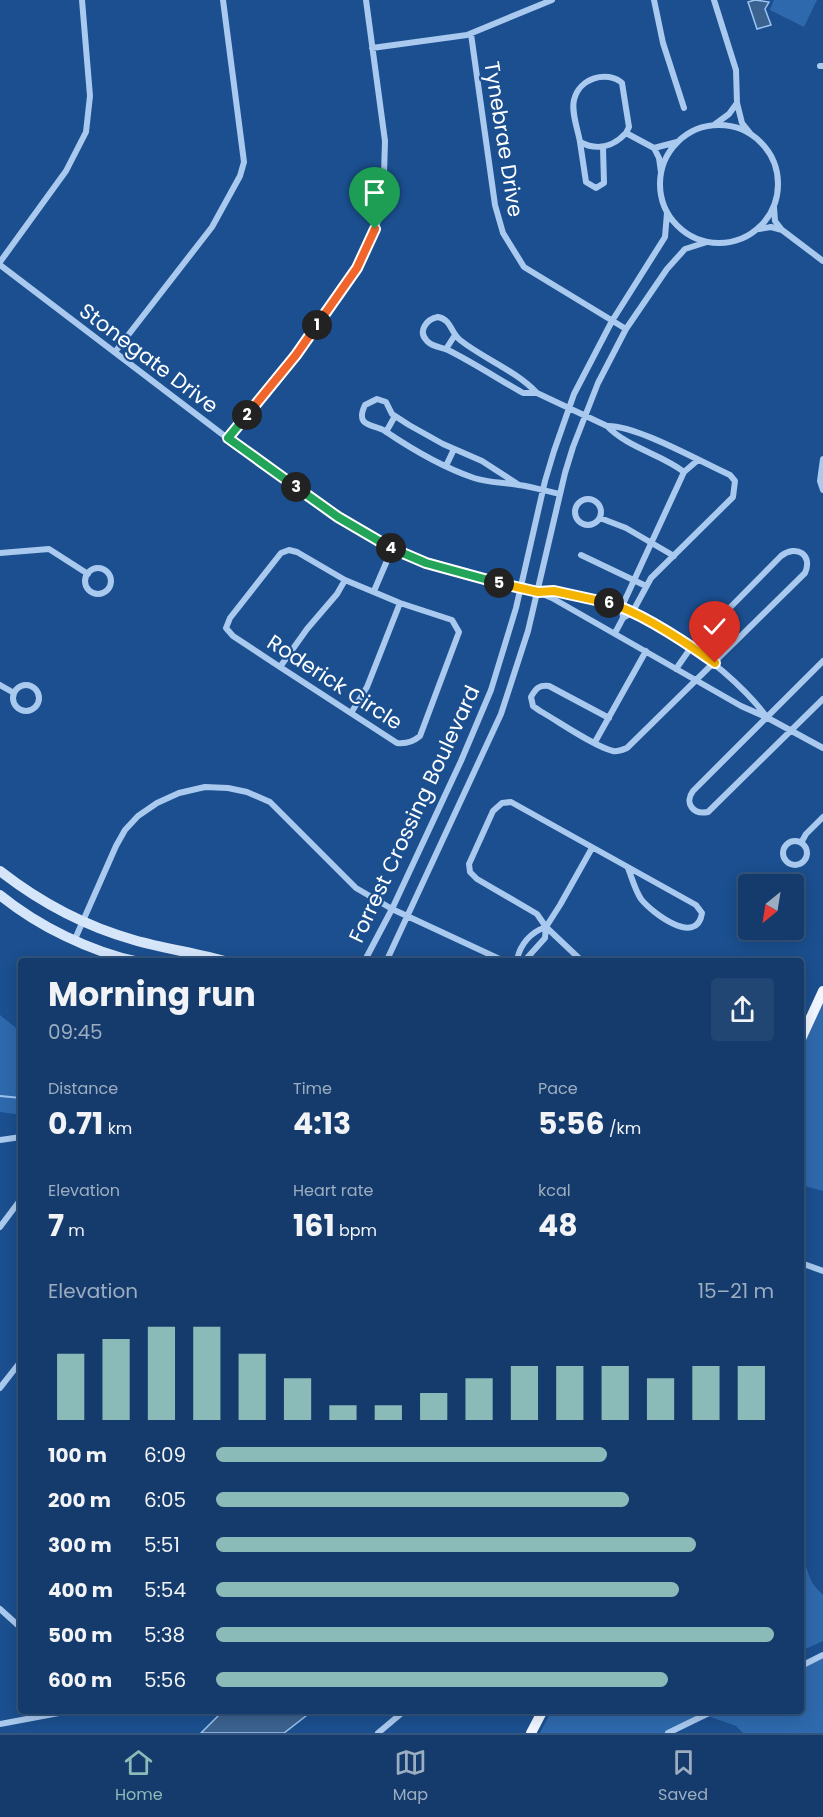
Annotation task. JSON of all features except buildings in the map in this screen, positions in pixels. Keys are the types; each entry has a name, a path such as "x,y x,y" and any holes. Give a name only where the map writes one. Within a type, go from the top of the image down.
{"main road":[{"path":"0,871 34,896 82,922 136,941 210,958"},
{"path":"0,895 25,913 75,939 96,949 126,958"},
{"path":"804,1033 823,992"},
{"path":"531,1733 541,1714"}],"street":[{"path":"0,264 66,171 86,132 90,96 82,0"},
{"path":"115,352 212,227 240,176 244,162 223,0"},
{"path":"228,438 296,355 357,268 383,207 385,141 366,0"},
{"path":"372,48 471,34 552,0"},
{"path":"654,0 663,44 684,108"},
{"path":"714,0 736,70 737,103 742,123 767,150 776,168 778,188 774,207 776,221 782,230 823,261"},
{"name":"Tynebrae Drive","path":"471,34 495,205 503,233 524,267 626,329"},
{"path":"580,142 588,146 603,148 626,133 629,127 622,83 616,77 608,75 597,77 582,87 574,101 580,142 586,182 596,188 604,183 603,148"},
{"path":"714,125 729,114 737,103"},
{"path":"661,173 667,156 678,142 700,128 714,125 727,126 752,135"},
{"path":"626,133 654,148 659,158 661,194 668,213 691,237 707,242 734,242 758,229 774,207"},
{"path":"654,148 678,142"},
{"name":"Forrest Crossing Boulevard","path":"366,958 392,909 479,721 504,650 543,491 569,408 612,321 665,237 668,213"},
{"path":"758,229 771,227 782,230"},
{"name":"Forrest Crossing Boulevard","path":"388,958 501,714 518,666 538,592 573,447 598,383 626,329 676,258 685,249 707,242"},
{"name":"Stonegate Drive","path":"0,264 228,438 338,517 392,549 441,568 538,592"},
{"path":"537,393 523,393 446,349 431,345 423,333 426,323 433,318 442,318 450,324 455,335 527,383 537,393 607,426 627,441 675,465 684,472"},
{"path":"446,349 455,335"},
{"path":"519,485 482,461 454,449 395,416 389,405 381,400 372,400 365,405 362,415 366,424 386,432 422,455 446,466 476,478 560,494"},
{"path":"386,432 395,416"},
{"path":"607,426 616,426 642,434 730,475 735,481 733,497 646,586 632,613 623,618 615,633"},
{"path":"446,466 454,449"},
{"path":"823,459 820,481 823,490"},
{"path":"623,618 622,609 634,580 684,472 698,460"},
{"path":"581,501 593,501 601,510 600,518 594,524 581,523 576,516 576,508 581,501"},
{"path":"600,518 626,528 674,556"},
{"path":"0,553 49,549 88,574"},
{"path":"374,591 392,549"},
{"path":"609,718 549,686 535,689 531,697 533,706 596,742 612,750 620,751 627,748 805,573 807,567 803,554 796,550 788,551 781,556 692,646 676,669"},
{"name":"Roderick Circle","path":"284,551 297,552 345,580 400,603 452,620 459,632 420,736 409,742 397,743 233,636 226,628 230,618 284,551"},
{"path":"581,555 646,586"},
{"path":"95,569 103,570 111,579 110,587 99,594 91,592 86,582 88,574 95,569"},
{"path":"280,667 307,629 337,594 345,580"},
{"path":"538,592 554,591 591,598 632,613 692,646 715,663 757,704 766,717"},
{"path":"538,592 615,633 741,706 792,730 823,748"},
{"path":"351,713 368,687 400,603"},
{"path":"596,742 646,651"},
{"path":"823,661 693,791 688,797 693,810 701,814 708,812 823,699"},
{"path":"0,685 15,693"},
{"path":"21,687 33,687 38,694 38,703 32,709 20,709 14,703 15,693 21,687"},
{"path":"75,939 125,830 138,816 158,803 179,793 205,787 240,790 270,802 356,888 392,909 498,958"},
{"path":"579,958 546,927 537,914 477,879 470,872 470,864 493,811 502,803 511,802 696,905 702,913 695,928 686,929 654,912 640,898 628,868"},
{"path":"801,843 806,834 823,817"},
{"path":"790,842 801,843 806,849 804,860 798,864 790,864 783,854 784,847 790,842"},
{"path":"527,958 545,939 546,927 592,848"},
{"path":"517,958 519,949 536,930 546,927"},
{"path":"0,1140 18,1137"},
{"path":"0,1227 18,1203"},
{"path":"804,1264 823,1271"},
{"path":"0,1388 18,1364"},
{"path":"0,1609 18,1625"},
{"path":"804,1664 823,1655"},
{"path":"0,1724 53,1714"},
{"path":"378,1733 401,1714"},
{"path":"668,1733 707,1714"}],"shaded area":[{"path":"755,0 769,2 765,9 771,25 757,29 748,2"},
{"path":"774,0 817,0 804,27 770,10"},
{"path":"823,991 823,1191 804,1186 804,1032"},
{"path":"0,1015 18,1030 18,1115 0,1112"},
{"path":"804,1558 812,1582 823,1595 823,1641 804,1650"},
{"path":"823,1655 823,1733 743,1733 736,1726 705,1715 668,1733 540,1733 550,1714 804,1714 804,1664"},
{"path":"220,1714 308,1714 284,1733 201,1733"}],"waterway":[{"path":"0,1096 18,1098"}],"route":[{"path":"375,229 357,268 296,355 228,438 338,517 392,549 426,563 473,576 538,592 554,591 615,605 692,646 715,663"}]}
